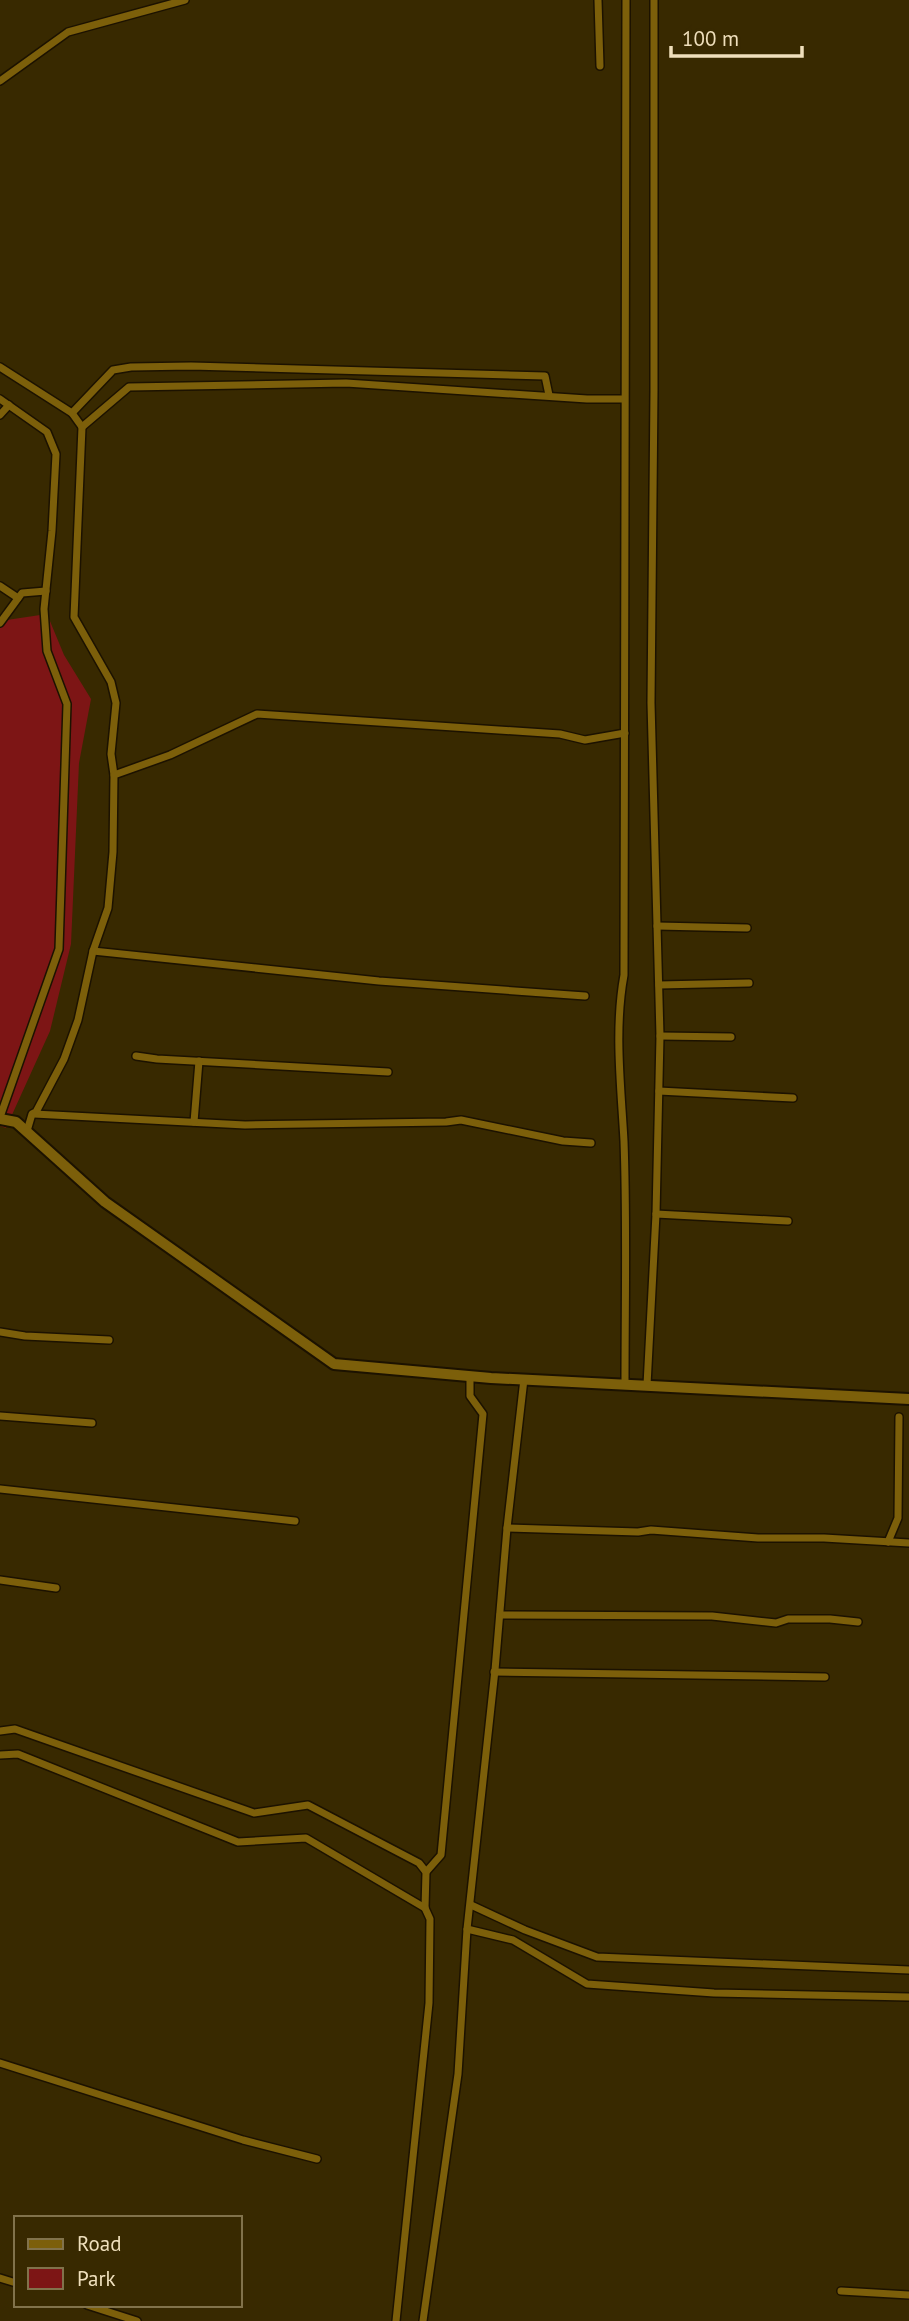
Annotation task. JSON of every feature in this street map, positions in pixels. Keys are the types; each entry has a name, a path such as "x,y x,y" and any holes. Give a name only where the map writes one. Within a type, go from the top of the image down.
{"street":[{"path":"0,81 68,32 185,0"},
{"path":"598,0 600,65"},
{"path":"625,1384 624,1143 619,1064 624,975 626,0"},
{"path":"647,1385 656,1214 660,1036 650,703 654,391 654,0"},
{"path":"0,367 72,413 82,427 74,617 111,682 116,703 111,754 114,775 113,852 108,908 93,951 81,1012 64,1059 36,1112 32,1114 27,1131"},
{"path":"72,413 113,370 131,367 545,376 549,395"},
{"path":"82,427 129,387 346,383 587,399 624,399"},
{"path":"0,399 47,432 56,454 44,609 47,651 67,704 59,949 0,1118 16,1122 105,1202 334,1364 524,1380 909,1399"},
{"path":"0,415 9,405"},
{"path":"0,586 18,598"},
{"path":"0,623 22,593 46,591"},
{"path":"114,775 170,755 257,714 560,734 586,740 625,733"},
{"path":"657,926 747,928"},
{"path":"93,951 379,981 585,996"},
{"path":"659,985 748,983"},
{"path":"660,1036 731,1037"},
{"path":"136,1056 388,1072"},
{"path":"194,1122 200,1061"},
{"path":"659,1091 793,1098"},
{"path":"32,1114 245,1125 461,1120 564,1141 591,1143"},
{"path":"656,1214 788,1221"},
{"path":"0,1332 25,1336 109,1340"},
{"path":"426,1872 441,1855 482,1428 483,1414 470,1396 470,1376"},
{"path":"423,2321 458,2074 467,1929 524,1380"},
{"path":"0,1416 92,1423"},
{"path":"888,1542 898,1518 899,1417"},
{"path":"0,1489 295,1521"},
{"path":"507,1528 638,1532 651,1530 758,1538 824,1538 909,1543"},
{"path":"0,1580 56,1588"},
{"path":"500,1615 712,1616 776,1623 788,1619 858,1622"},
{"path":"494,1672 825,1677"},
{"path":"0,1731 15,1729 254,1813 308,1805 419,1863 426,1872 425,1908 430,1919 429,2003 396,2321"},
{"path":"0,1755 18,1754 238,1842 306,1838 425,1908"},
{"path":"471,1905 525,1930 597,1957 909,1970"},
{"path":"467,1929 513,1940 587,1984 714,1993 909,1997"},
{"path":"0,2063 243,2140 317,2159"},
{"path":"841,2291 909,2295"},
{"path":"93,2307 137,2321"}],"green space":[{"path":"47,614 64,655 91,699 79,763 71,944 50,1031 6,1128 0,1126 0,621"}]}
